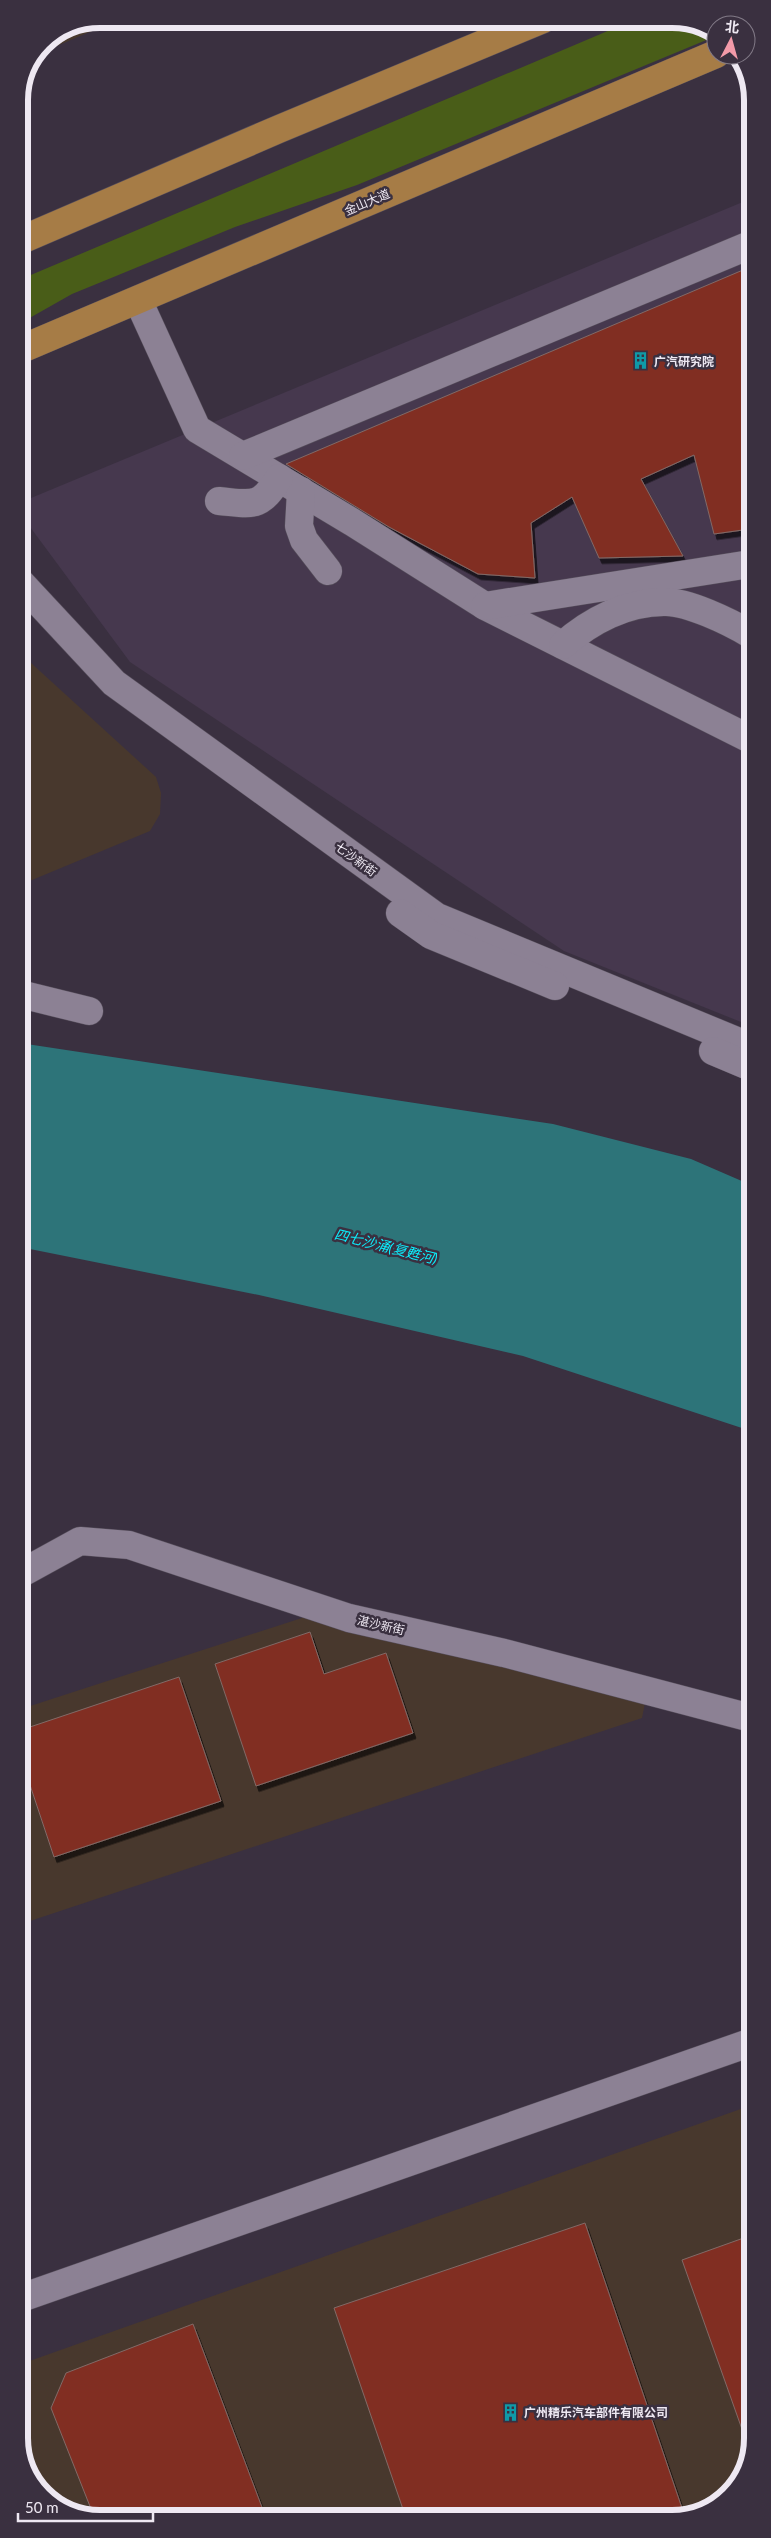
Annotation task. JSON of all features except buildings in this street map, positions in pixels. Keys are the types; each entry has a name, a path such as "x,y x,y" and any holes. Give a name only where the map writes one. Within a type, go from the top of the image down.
{"main road":[{"path":"28,237 278,129 521,28"},
{"name":"金山大道","path":"28,346 706,58"}],"street":[{"path":"243,456 744,247"},
{"path":"138,300 197,429 290,484 485,606 744,736"},
{"path":"219,501 252,504 290,484"},
{"path":"290,484 304,540 328,571"},
{"path":"485,606 744,565"},
{"name":"七沙新街","path":"28,590 114,684 437,917 744,1044"},
{"path":"563,645 580,630 619,611 637,605 665,602 728,621 744,630"},
{"name":"七沙新街","path":"28,618 105,698 431,935 744,1064"},
{"path":"28,996 89,1011"},
{"name":"湛沙新街","path":"28,1570 80,1541 129,1545 349,1618 504,1653 744,1716"},
{"path":"28,2296 744,2045"},
{"path":"28,2279 71,2281"},
{"path":"28,2313 71,2281"}],"shaded area":[{"path":"99,28 46,51 59,40 72,33 85,29"},
{"path":"744,201 744,1023 564,951 130,662 28,524 28,499"},
{"path":"28,660 156,777 161,793 160,814 150,831 28,882"},
{"path":"305,1617 645,1703 642,1718 28,1922 28,1707"},
{"path":"744,2108 744,2439 740,2462 734,2475 719,2493 699,2505 681,2510 85,2509 63,2501 52,2493 37,2475 33,2466 28,2448 28,2362"}],"green space":[{"path":"615,28 677,28 695,31 706,36 706,40 357,185 235,227 72,294 28,319 28,276"}],"water":[{"name":"四七沙涌(复甦河)","path":"28,1044 553,1124 691,1159 744,1182 744,1429 523,1356 259,1295 28,1249"}],"place":[{"name":"广汽研究院","path":"640,361"},
{"name":"广州精乐汽车部件有限公司","path":"510,2412"}]}
